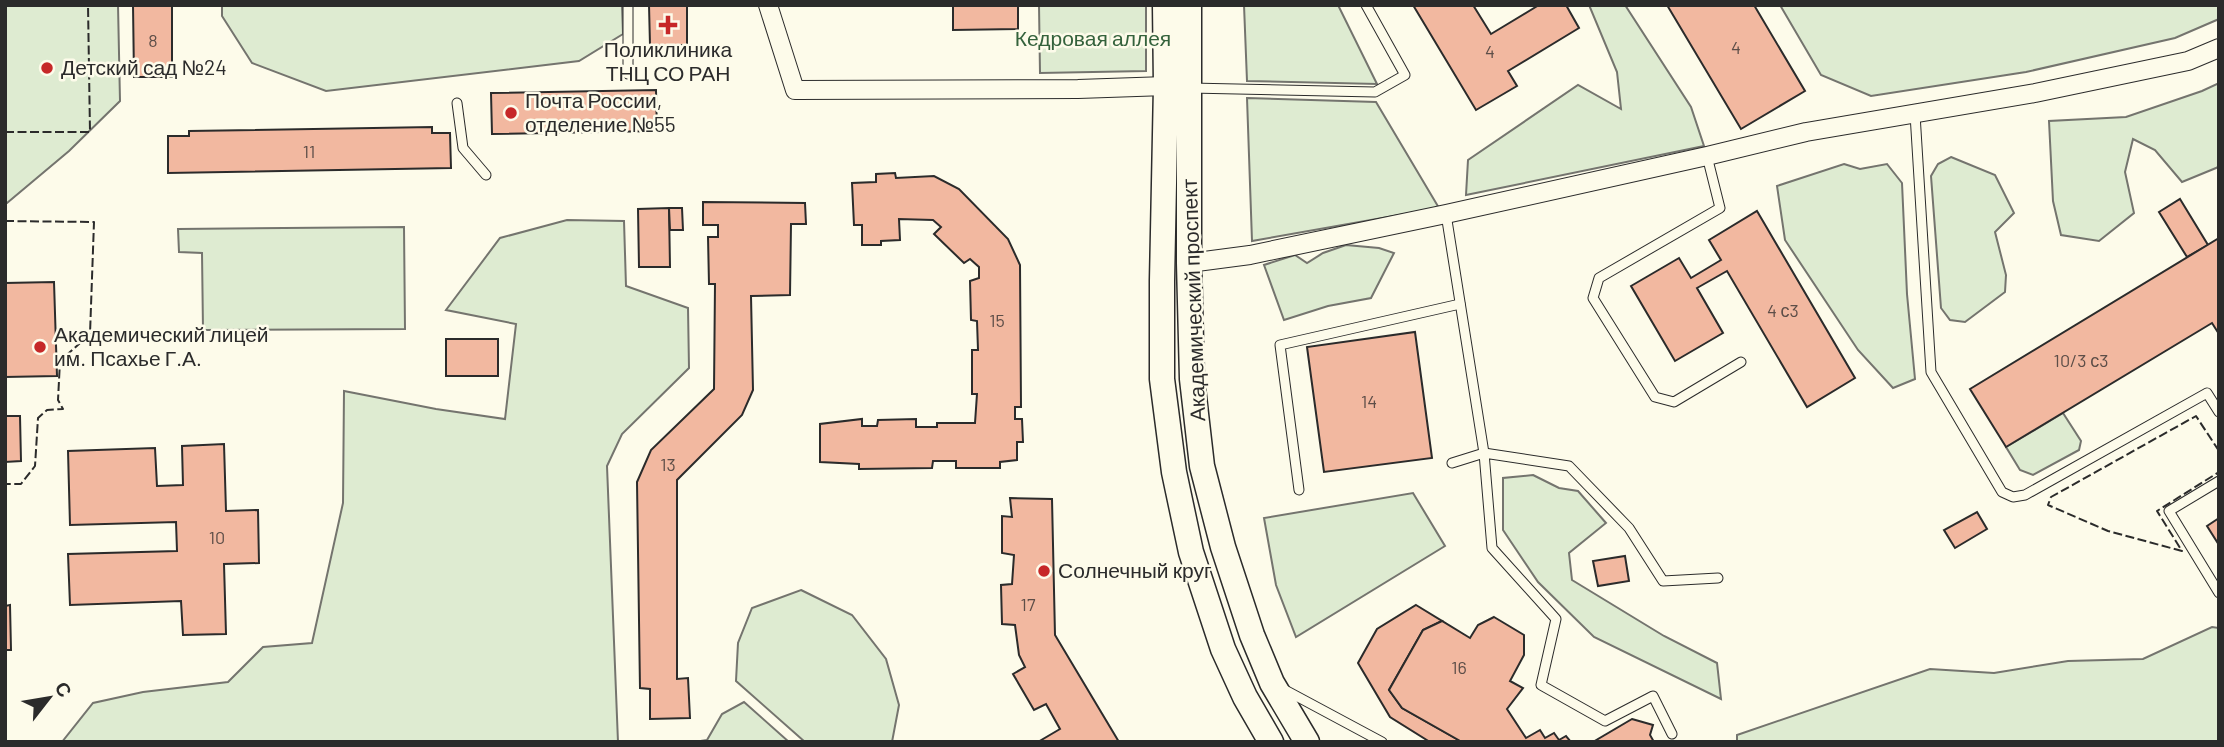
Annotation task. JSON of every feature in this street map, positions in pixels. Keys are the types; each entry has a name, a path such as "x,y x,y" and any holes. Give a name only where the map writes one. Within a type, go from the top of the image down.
{"main road":[{"name":"Академический проспект","path":"1165,5 1178,87 1189,263 1192,379 1202,466 1236,591 1272,683 1307,742"},
{"name":"Академический проспект","path":"1189,5 1178,87 1161,281 1162,379 1174,472 1191,552 1223,649 1245,697 1271,742"},
{"path":"1245,697 1272,683"}],"street":[{"path":"768,5 794,90 1178,87"},
{"path":"1189,263 1250,255 1446,214 1806,132 2035,93 2176,64 2219,48"}],"lane":[{"path":"628,5 628,74"},
{"path":"1178,87 1375,92 1405,75 1366,5"},
{"path":"457,103 463,148 486,175"},
{"path":"1915,114 1931,372 2002,492 2013,497 2025,495 2207,393 2219,411"},
{"path":"1707,156 1720,208 1599,278 1593,298 1655,397 1674,402 1741,362"},
{"path":"1446,214 1484,453 1492,548 1556,619 1541,685 1605,721 1653,696 1672,734"},
{"path":"1299,490 1280,345 1460,303"},
{"path":"1452,463 1484,453 1569,466 1629,528 1663,581 1718,578"},
{"path":"2219,481 2169,511 2219,593"},
{"path":"1272,683 1382,742"}],"green space":[{"name":"Детский сад №24","path":"5,5 118,5 120,101 69,151 7,203 5,203"},
{"path":"222,5 622,5 623,34 579,61 326,91 252,63 222,16"},
{"name":"Кедровая аллея","path":"1039,5 1146,5 1146,71 1040,73"},
{"path":"1244,5 1338,5 1377,84 1247,81"},
{"path":"1589,5 1625,5 1691,107 1704,146 1466,195 1468,160 1578,85 1621,109 1617,72"},
{"path":"1780,5 2219,5 2219,19 2175,38 2026,72 1871,96 1821,75"},
{"path":"2219,83 2219,166 2182,182 2155,150 2133,139 2125,172 2134,213 2099,241 2061,235 2053,201 2049,121 2126,117"},
{"path":"1247,98 1376,102 1439,208 1252,241"},
{"path":"1951,157 1995,175 2014,213 1995,232 2006,275 2005,292 1965,322 1950,320 1941,308 1931,176 1938,164"},
{"path":"1844,164 1860,169 1887,164 1902,183 1907,294 1915,379 1893,388 1858,350 1785,240 1777,186"},
{"path":"567,220 624,221 626,286 688,308 689,368 622,434 607,466 618,742 62,742 93,703 143,692 228,682 263,647 312,643 343,503 344,391 505,419 516,324 446,310 500,238"},
{"path":"404,227 405,329 203,330 202,253 179,252 178,229"},
{"path":"1346,245 1379,248 1394,253 1371,298 1328,306 1284,320 1264,265 1295,255 1307,263 1323,253"},
{"path":"2063,413 2081,441 2079,450 2033,475 2020,470 2006,447"},
{"path":"1533,475 1559,488 1578,491 1606,523 1569,553 1572,580 1664,636 1717,663 1721,699 1594,637 1538,582 1503,530 1503,478"},
{"path":"1413,493 1445,546 1296,637 1276,585 1264,518"},
{"path":"801,590 852,615 886,659 899,705 892,742 805,742 736,681 738,643 752,608"},
{"path":"2212,627 2219,628 2219,742 1737,742 1737,735 1930,669 1994,673 2068,661 2143,659"},
{"path":"744,702 789,742 694,742 707,740 722,714"}],"building":[{"path":"133,5 172,5 172,77 134,77"},
{"name":"Поликлиника ТНЦ СО РАН","path":"649,5 687,5 687,45 650,45"},
{"path":"953,5 1018,5 1018,29 953,30"},
{"path":"1413,5 1473,5 1491,34 1539,5 1566,5 1579,28 1508,71 1517,86 1476,110"},
{"path":"1667,5 1754,5 1805,91 1741,129"},
{"path":"656,90 657,131 492,134 491,93"},
{"path":"432,127 432,133 450,133 451,168 168,173 168,136 189,136 189,131"},
{"path":"895,173 896,178 934,176 959,189 1008,239 1020,265 1021,407 1015,407 1015,419 1022,419 1023,442 1017,442 1017,460 1000,462 1000,468 956,468 956,461 933,461 932,468 859,469 859,464 820,462 820,424 862,419 862,426 877,426 878,420 916,419 916,427 937,427 937,423 975,423 977,394 972,394 972,350 978,350 977,321 971,320 970,281 979,278 979,267 970,259 964,263 934,234 941,227 933,220 899,219 900,240 881,241 881,245 862,245 862,225 854,225 852,183 876,182 876,174"},
{"path":"2180,199 2208,245 2187,257 2159,212"},
{"path":"703,202 805,203 806,224 791,224 790,295 751,296 753,390 742,415 677,480 677,679 688,678 690,718 650,719 650,689 640,688 637,482 651,450 714,389 715,284 709,284 708,237 718,237 718,225 703,225"},
{"path":"669,208 670,267 639,267 638,209"},
{"path":"669,208 682,208 683,230 670,230"},
{"path":"1757,211 1855,378 1807,407 1727,271 1697,288 1723,333 1675,361 1631,286 1679,258 1691,278 1721,260 1709,240"},
{"path":"2219,238 2219,334 2212,323 2006,447 1970,389"},
{"name":"Академический лицей им. Псахье Г.А.","path":"54,282 57,376 5,377 5,283"},
{"path":"1415,332 1432,458 1324,472 1307,347"},
{"path":"446,339 498,339 498,376 446,376"},
{"name":"Академический лицей им. Псахье Г.А.","path":"5,416 20,416 21,461 5,462"},
{"path":"224,444 226,511 258,510 259,563 224,564 226,634 183,635 181,601 70,605 68,554 177,551 176,522 70,525 68,451 155,448 157,486 183,485 182,446"},
{"path":"1010,498 1052,499 1055,635 1119,742 1038,742 1060,729 1046,704 1034,710 1013,674 1025,667 1019,655 1015,625 1002,624 1001,585 1012,584 1014,555 1002,553 1002,516 1012,517"},
{"path":"1977,512 1987,529 1955,548 1944,530"},
{"path":"2219,518 2219,545 2207,526"},
{"path":"1625,556 1629,581 1598,586 1593,561"},
{"path":"10,605 11,650 5,650 5,606"},
{"path":"1416,605 1442,621 1423,630 1389,690 1402,708 1462,742 1430,742 1390,717 1358,663 1377,629"},
{"path":"1494,617 1524,635 1524,655 1510,681 1523,688 1507,709 1526,738 1540,730 1545,738 1554,733 1559,740 1566,736 1571,742 1462,742 1402,708 1389,690 1423,630 1442,621 1470,638 1478,625"},
{"path":"1632,719 1653,725 1650,735 1654,742 1593,742"}],"fence":[{"path":"5,132 90,132 88,5"},
{"path":"5,221 94,222 90,334 60,361 58,400 63,409 47,410 38,418 35,466 21,484 5,484"},
{"path":"2219,451 2196,416 2051,497 2048,505 2108,531 2182,551 2157,511 2219,472"}],"place":[{"name":"Поликлиника ТНЦ СО РАН","path":"668,25"},
{"name":"Детский сад №24","path":"47,68"},
{"name":"Почта России, отделение №55","path":"511,113"},
{"name":"Академический лицей им. Псахье Г.А.","path":"40,347"},
{"name":"Солнечный круг","path":"1044,571"}]}
